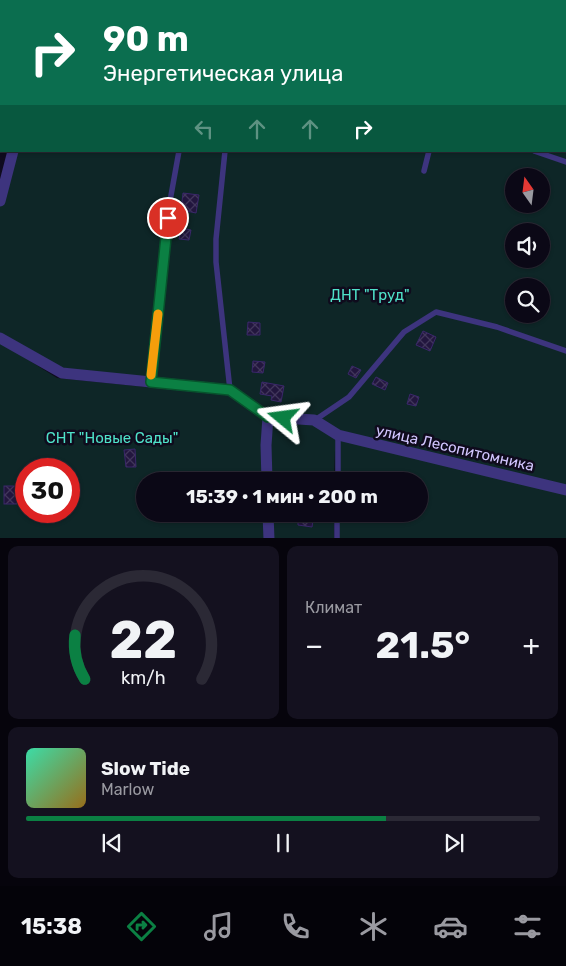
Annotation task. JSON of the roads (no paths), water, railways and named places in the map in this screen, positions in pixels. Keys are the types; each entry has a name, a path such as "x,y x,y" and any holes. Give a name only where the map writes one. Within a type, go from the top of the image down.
{"street":[{"path":"0,201 13,152"},
{"path":"0,338 62,373 230,390 268,417 314,420 338,436"},
{"path":"267,472 268,417"},
{"name":"улица Лесопитомника","path":"338,436 566,490"},
{"path":"268,522 269,538"}],"lane":[{"path":"151,382 169,210 179,152"},
{"path":"225,152 216,247 230,390"},
{"path":"424,171 429,152"},
{"path":"537,152 566,162"},
{"path":"314,420 349,397 404,332 436,312 497,327 566,351"},
{"path":"338,436 338,472"},
{"path":"337,522 337,538"}],"park label":[{"name":"ДНТ \"Труд\"","path":"370,295"},
{"name":"СНТ \"Новые Сады\"","path":"112,438"}]}
